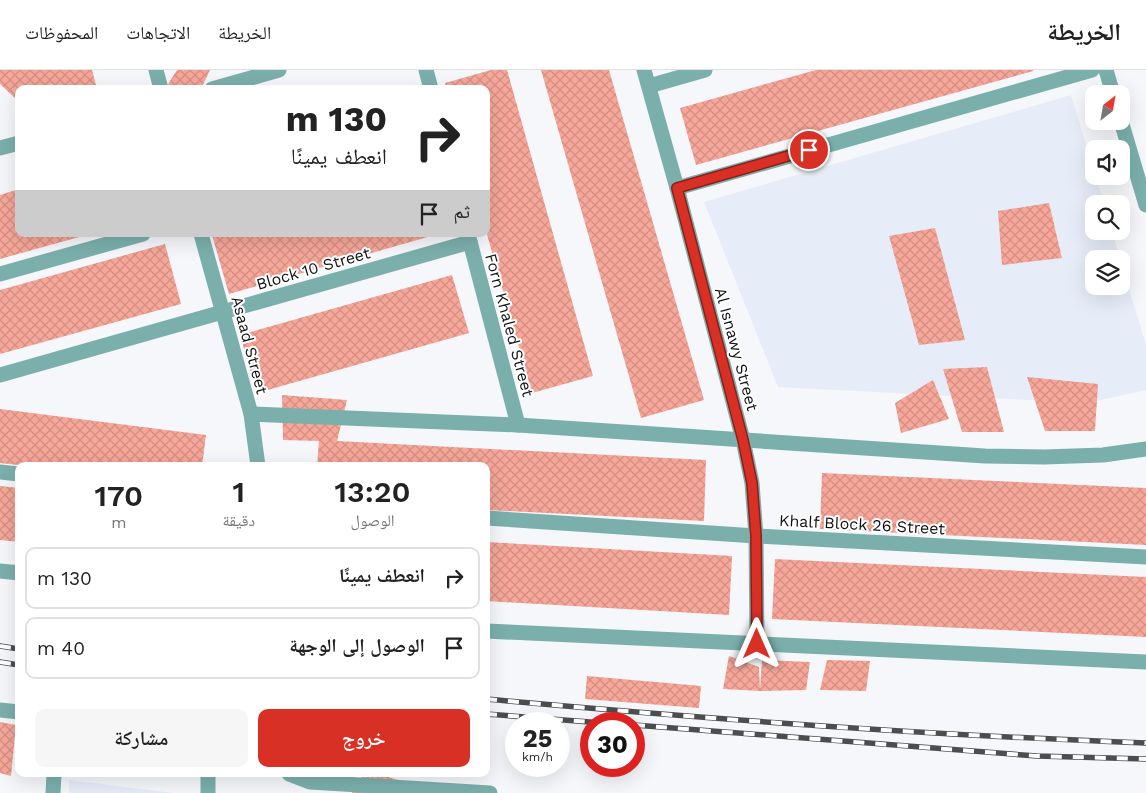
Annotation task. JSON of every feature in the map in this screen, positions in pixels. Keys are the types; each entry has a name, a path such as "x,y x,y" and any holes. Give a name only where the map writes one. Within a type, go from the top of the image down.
{"street":[{"path":"156,70 160,85"},
{"path":"226,85 279,70"},
{"path":"426,70 430,85"},
{"name":"Al Isnawy Street","path":"644,70 743,440 752,483 756,536 757,644"},
{"path":"649,86 705,70"},
{"path":"677,188 1092,70"},
{"path":"1106,70 1110,85"},
{"path":"1124,130 1146,205"},
{"path":"0,148 15,144"},
{"path":"0,274 132,237"},
{"name":"Asaad Street","path":"202,237 251,414 257,462"},
{"name":"Block 10 Street","path":"0,375 469,238"},
{"name":"Forn Khaled Street","path":"469,238 518,424"},
{"path":"251,414 518,424 984,456 1044,457 1103,455 1146,449"},
{"path":"0,472 15,474"},
{"name":"Khalf Block 26 Street","path":"490,518 756,536 1146,557"},
{"path":"0,571 15,573"},
{"path":"490,631 1146,662"},
{"path":"0,710 15,712"},
{"path":"53,793 54,777"},
{"path":"208,777 208,793"},
{"path":"297,777 310,782 490,793"}],"shaded area":[{"path":"1071,95 1085,141 1085,185 1099,185 1101,195 1085,195 1085,240 1115,240 1117,250 1085,250 1085,295 1130,295 1130,292 1146,345 1146,390 1087,403 778,387 704,202"},
{"path":"69,780 174,793 69,793"}],"building":[{"path":"0,70 92,70 96,85 15,85 15,98 0,84"},
{"path":"177,70 210,70 203,85 168,85"},
{"path":"491,70 507,70 593,376 532,393 488,237 490,237 490,85 445,85 445,83"},
{"path":"541,70 609,70 704,400 641,418"},
{"path":"816,70 1033,71 696,165 680,108"},
{"path":"15,190 15,237 79,237 0,259 0,195"},
{"path":"1049,203 1062,258 1002,265 998,211"},
{"path":"935,228 965,340 919,345 889,236"},
{"path":"213,237 428,237 229,294"},
{"path":"165,244 181,304 0,354 0,290"},
{"path":"452,275 469,333 257,393 240,335"},
{"path":"987,367 1004,432 962,432 943,369"},
{"path":"1027,377 1098,384 1095,431 1045,431"},
{"path":"933,380 949,419 901,433 895,403"},
{"path":"282,395 347,400 337,441 706,460 704,521 490,510 490,462 317,462 319,441 283,440"},
{"path":"0,409 206,435 203,462 15,462 15,465 0,463"},
{"path":"822,473 1146,488 1146,545 820,529"},
{"path":"0,486 15,488 15,542 0,540"},
{"path":"490,542 732,556 729,615 490,601"},
{"path":"775,559 1146,577 1146,637 772,619"},
{"path":"729,656 759,667 760,689 762,660 810,662 806,690 760,691 723,689"},
{"path":"827,660 870,661 866,691 820,690"},
{"path":"587,676 701,686 699,708 585,699"},
{"path":"0,722 15,725 15,735 11,776 0,773"},
{"path":"362,777 388,777 398,780 392,793 352,793"}],"railway":[{"path":"0,646 15,648"},
{"path":"0,662 15,664"},
{"path":"490,699 816,726 1146,743"},
{"path":"490,714 580,721"},
{"path":"645,726 1037,756 1146,759"}],"route":[{"path":"757,644 756,536 752,483 743,440 677,188 809,150"}]}
